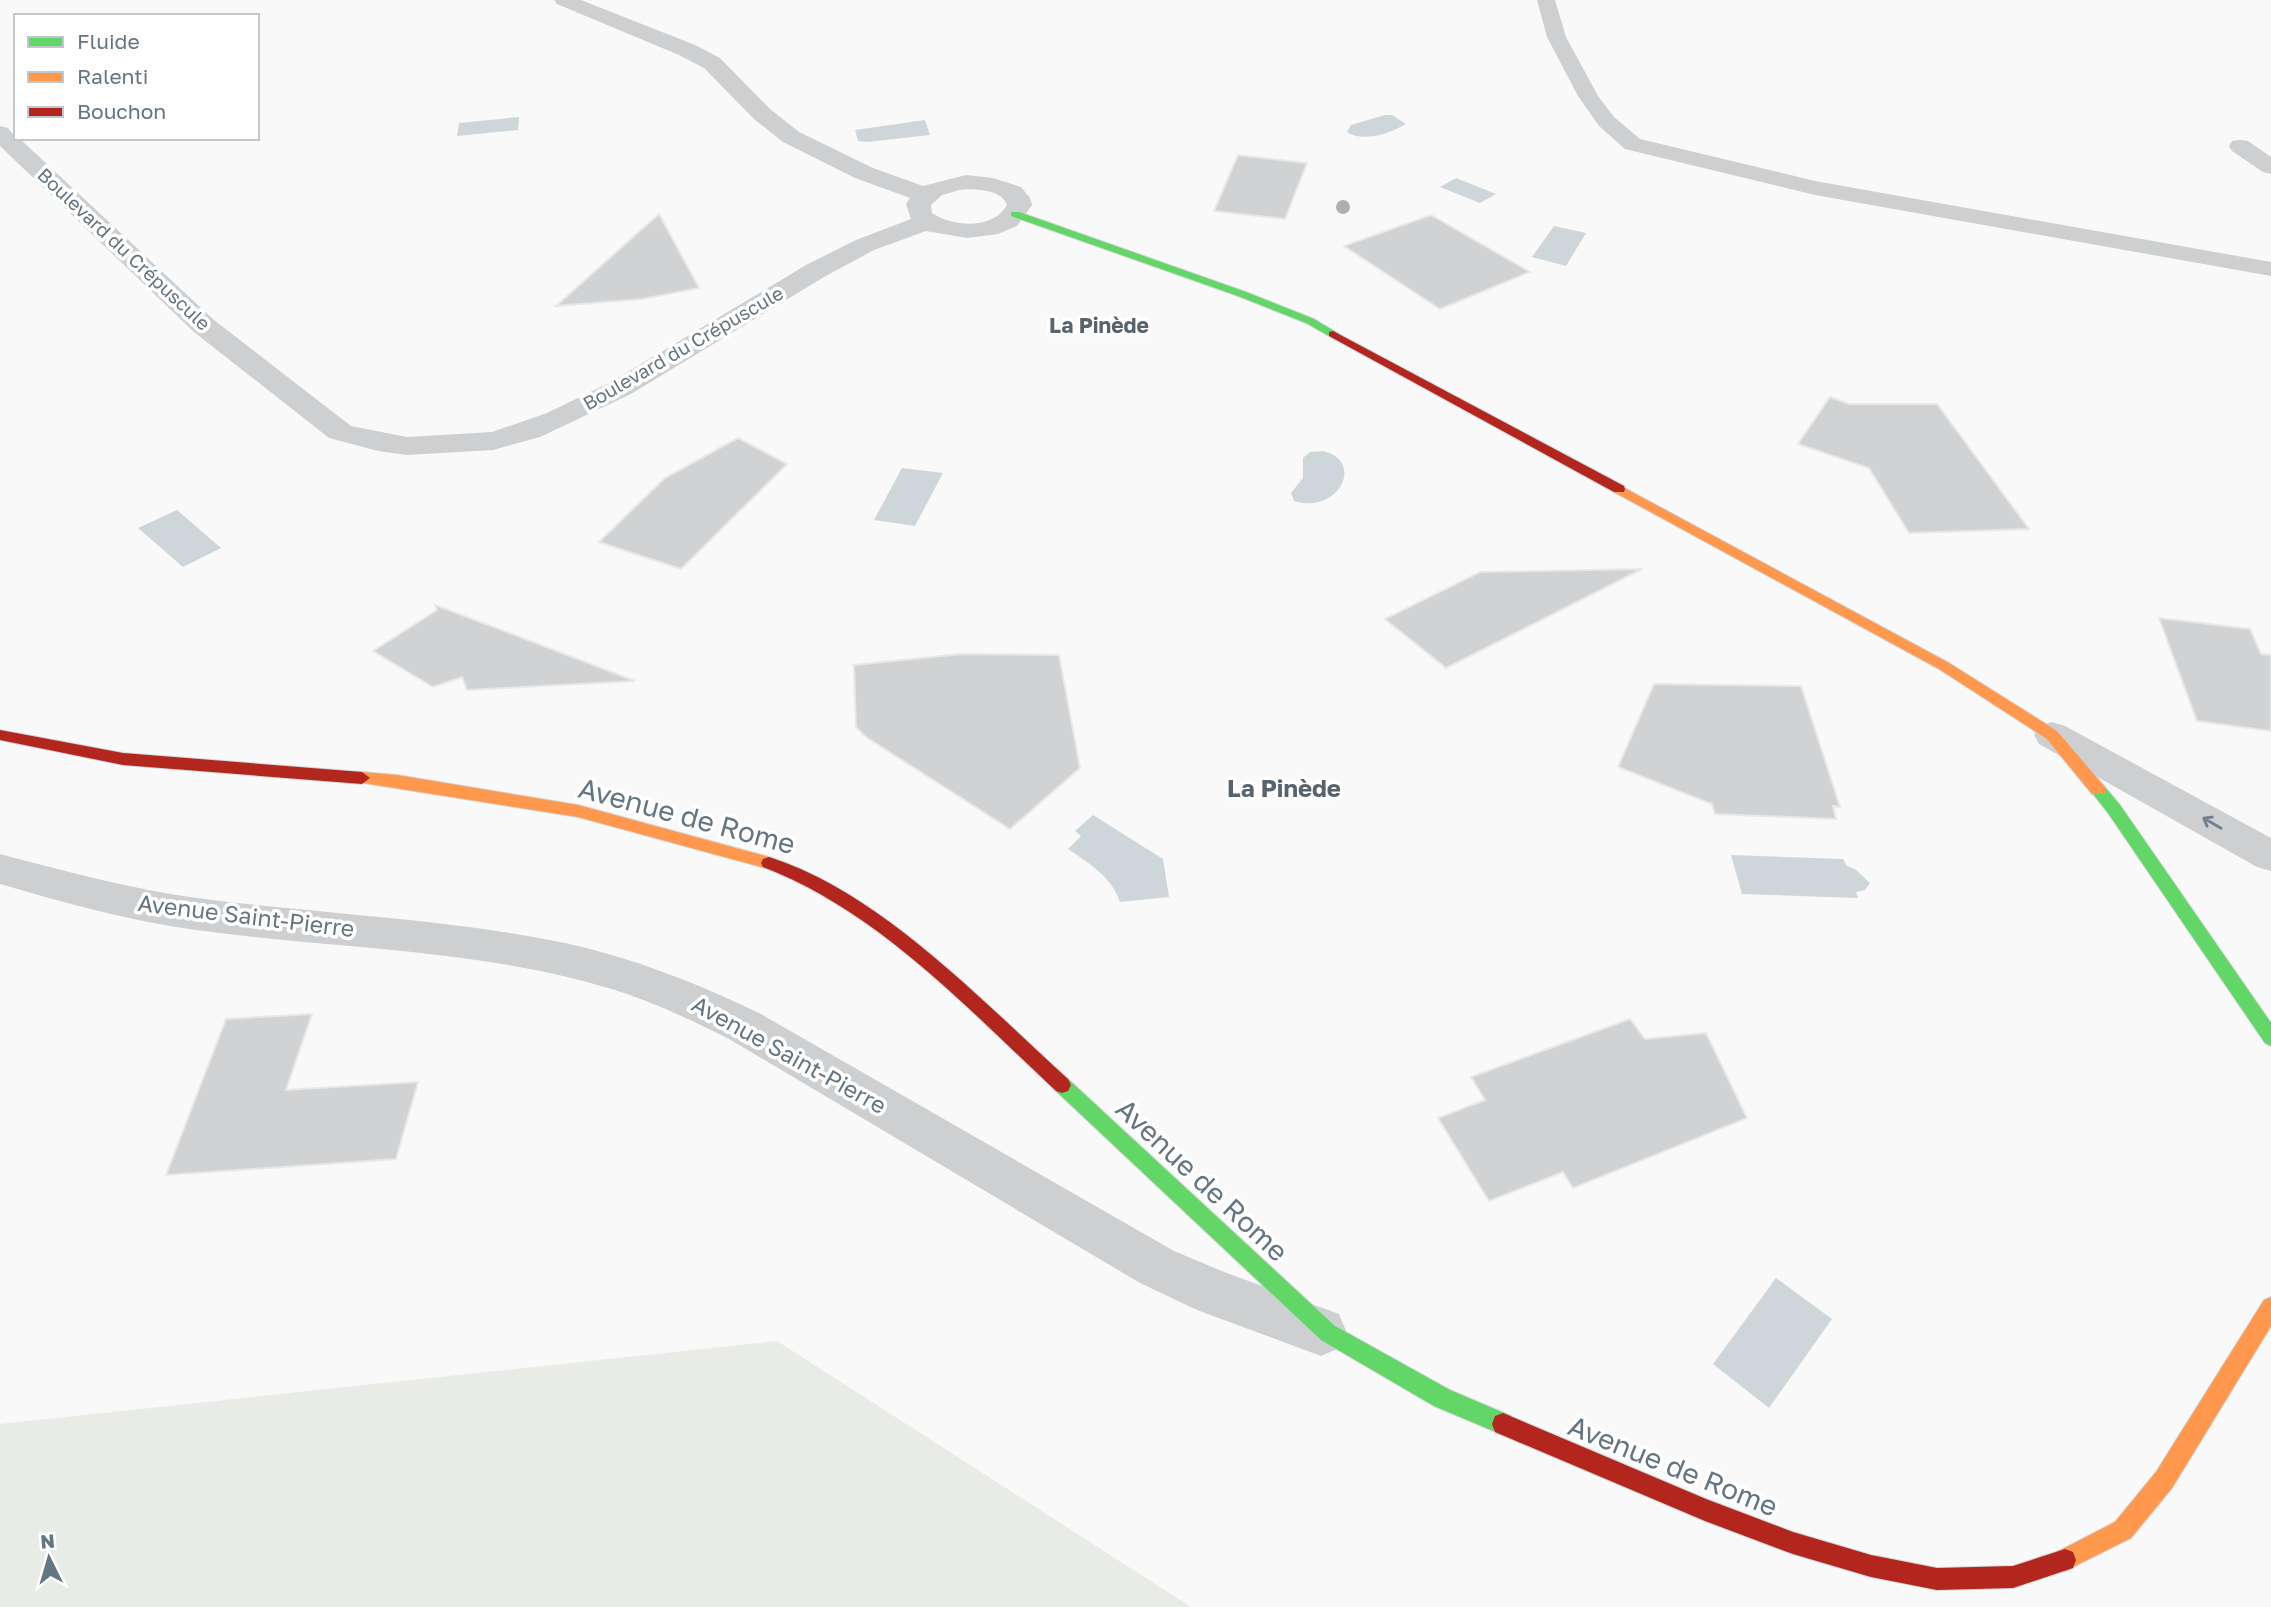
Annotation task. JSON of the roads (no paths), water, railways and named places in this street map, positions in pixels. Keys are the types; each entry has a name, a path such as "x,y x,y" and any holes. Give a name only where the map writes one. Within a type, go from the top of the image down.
{"street":[{"path":"564,0 687,50 712,63 762,114 791,136 925,208 942,228 963,230 1003,223 1015,214 1242,294 1310,321 1944,666 2052,735 2271,856"},
{"name":"Boulevard du Crépuscule","path":"0,133 204,326 340,432 407,446 493,441 558,419 621,388 815,271 865,245 925,208 951,184 990,184 1009,191 1017,198 1015,214"},
{"name":"Avenue de Rome","path":"0,735 123,759 397,781 565,809 741,853 794,871 837,892 886,928 1004,1031 1328,1333 1442,1398 1705,1510 1780,1538 1871,1566 1937,1579 2013,1577 2070,1558 2123,1530 2164,1480 2271,1307"},
{"path":"2052,735 2114,809 2271,1038"},
{"name":"Avenue Saint-Pierre","path":"0,869 131,902 196,914 470,942 555,958 622,975 688,998 744,1026 1157,1267 1215,1293 1328,1333"}],"lane":[{"path":"1546,0 1549,22 1595,106 1613,127 1633,144 1815,188 2271,269"},
{"path":"2240,146 2271,167"}],"district":[{"name":"La Pinède","path":"1099,326"},
{"name":"La Pinède","path":"1284,789"}]}
